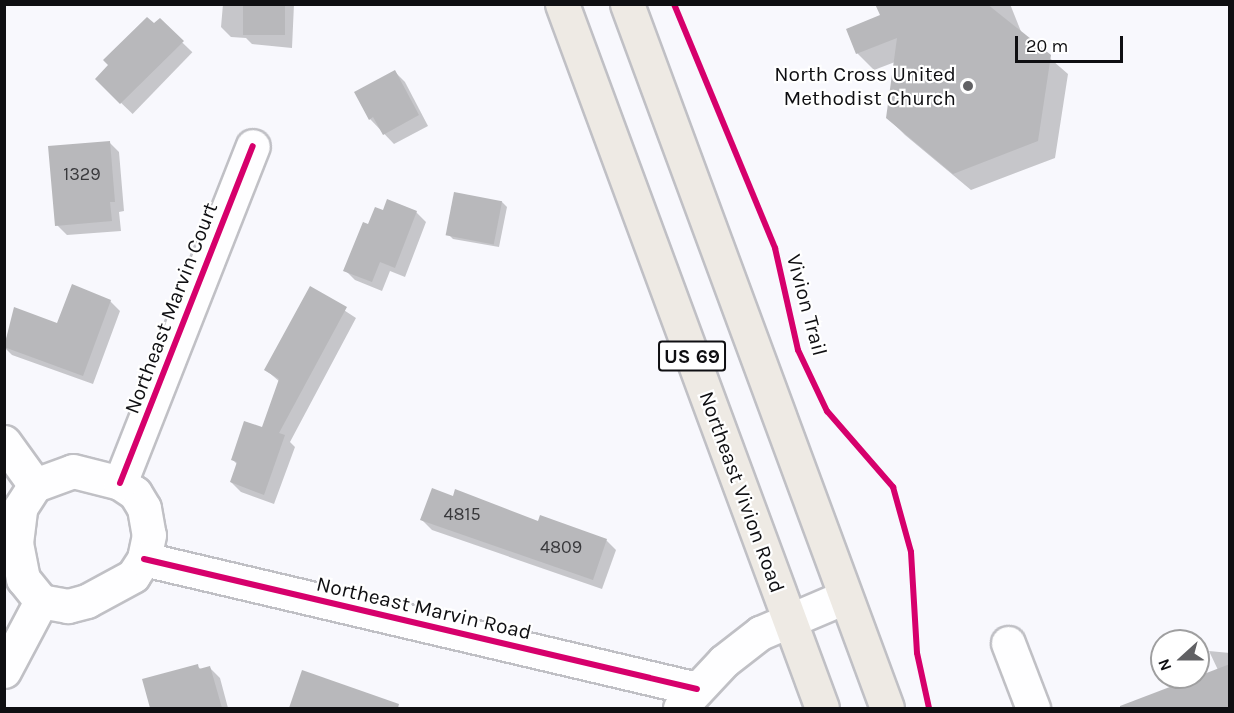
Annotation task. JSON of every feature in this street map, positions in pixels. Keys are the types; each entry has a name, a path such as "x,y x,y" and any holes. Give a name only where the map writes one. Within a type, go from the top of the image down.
{"main road":[{"name":"Northeast Vivion Road","path":"562,4 822,708"},
{"name":"US 69","path":"627,4 887,708"}],"street":[{"name":"Northeast Marvin Court","path":"120,483 253,146"},
{"path":"4,442 35,484"},
{"path":"73,471 120,483 135,493 144,508 149,535 144,560 133,576 87,601 68,606 41,601 23,579 16,543 20,508 35,484 73,471"},
{"name":"Northeast Marvin Road","path":"144,560 688,699"},
{"path":"688,699 751,640 788,618 845,597"},
{"path":"4,671 41,601"},
{"path":"1008,643 1033,708"}],"building":[{"path":"243,4 285,4 285,35 243,35"},
{"name":"North Cross United Methodist Church","path":"875,4 987,4 1051,55 1038,141 953,174 886,118 897,38 856,54 846,29 880,15"},
{"path":"147,17 154,23 160,18 184,41 120,104 95,79 108,65 103,60"},
{"path":"395,70 419,115 383,135 373,117 369,120 354,92"},
{"path":"110,141 115,202 110,202 112,221 55,226 48,146"},
{"path":"454,192 502,201 494,245 446,235"},
{"path":"387,199 417,211 395,268 380,262 372,282 343,271 363,222 368,224 375,207 383,210"},
{"path":"72,284 111,300 83,376 4,347 14,307 57,323"},
{"path":"310,286 347,307 279,433 285,435 264,495 230,482 237,462 231,460 244,421 262,427 279,379 264,370"},
{"path":"432,488 453,496 455,489 538,521 540,515 607,539 593,580 420,520"},
{"path":"198,664 199,669 210,666 222,708 150,708 142,679"},
{"path":"1230,664 1230,708 1120,708 1120,706 1165,689 1210,689 1210,672"},
{"path":"302,670 399,704 398,708 289,708"}],"cycle path":[{"name":"Vivion Trail","path":"674,4 775,248 798,350 827,411 893,487 911,552 917,653 929,708"},
{"path":"120,483 253,146"},
{"path":"144,559 697,689"}],"place":[{"name":"North Cross United Methodist Church","path":"968,86"}]}
